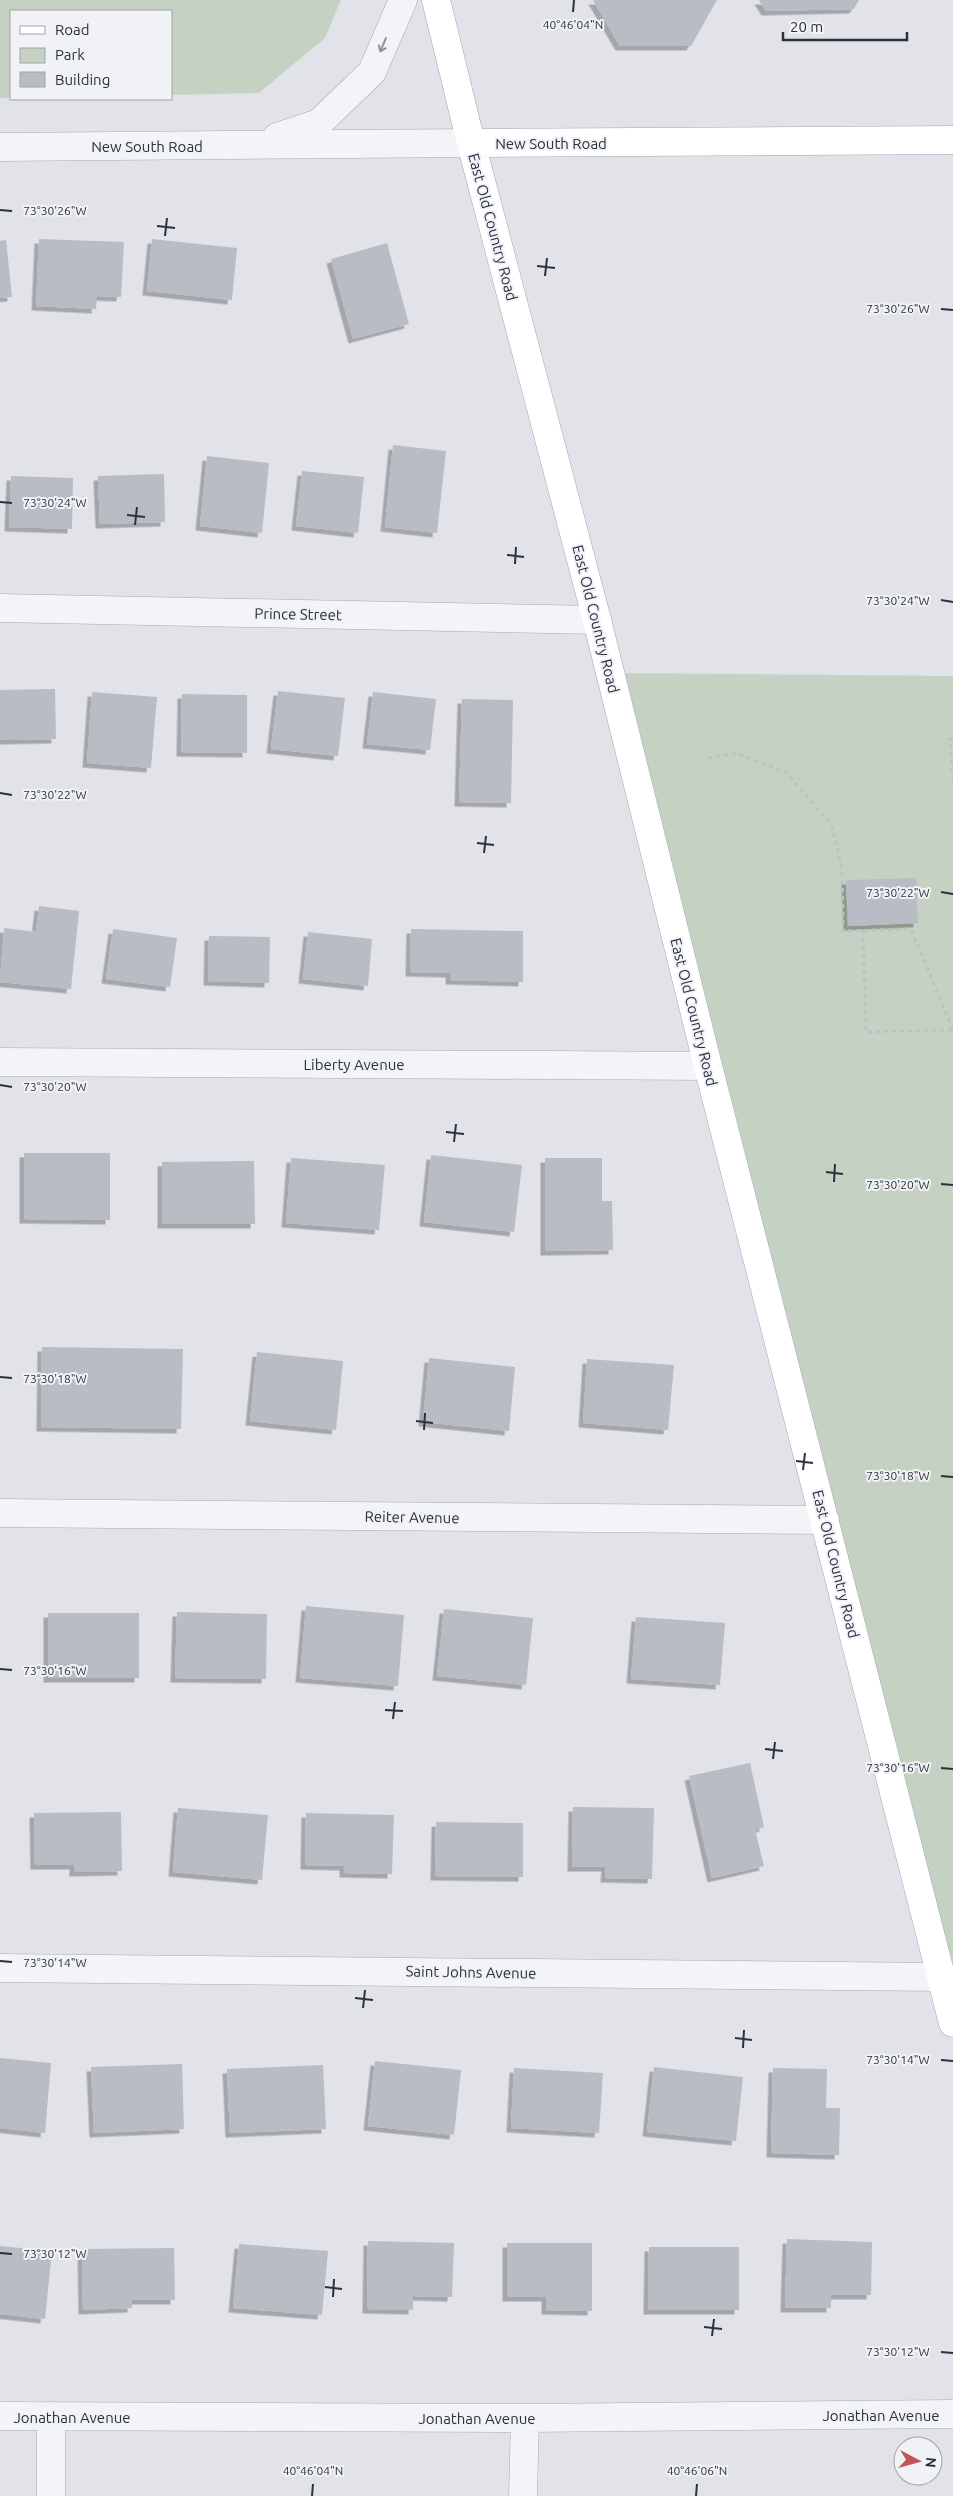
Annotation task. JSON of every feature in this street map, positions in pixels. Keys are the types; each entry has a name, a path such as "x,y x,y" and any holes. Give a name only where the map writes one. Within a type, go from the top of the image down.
{"main road":[{"name":"East Old Country Road","path":"436,0 471,143 597,620 708,1066 953,2023"},
{"name":"New South Road","path":"471,143 953,140"}],"street":[{"path":"256,145 319,123 358,86 372,72 403,0"},
{"name":"New South Road","path":"0,147 471,143"},
{"name":"Prince Street","path":"0,608 597,620"},
{"name":"Liberty Avenue","path":"0,1062 708,1066"},
{"name":"Reiter Avenue","path":"0,1513 825,1520"},
{"name":"Saint Johns Avenue","path":"0,1968 941,1977"},
{"name":"Jonathan Avenue","path":"0,2416 524,2418 953,2414"},
{"path":"51,2416 51,2496"},
{"path":"523,2496 524,2418"}],"path":[{"path":"953,739 950,739 953,782"},
{"path":"708,758 736,753 787,773 832,826 842,869 843,931 863,930 911,929 952,1030 866,1032 863,930"}],"green space":[{"path":"0,0 341,0 325,38 259,93 172,95 172,10 10,10 10,98 0,98"},
{"path":"610,673 953,676 953,2023"}],"building":[{"path":"593,0 717,0 691,46 620,46"},
{"path":"759,0 859,0 854,9 766,11"},
{"path":"39,239 124,242 121,297 97,296 96,309 36,306"},
{"path":"152,239 237,248 232,300 147,291"},
{"path":"6,240 12,297 0,298 0,241"},
{"path":"387,243 409,324 353,339 331,259"},
{"path":"393,445 446,451 437,533 385,527"},
{"path":"207,456 269,463 262,533 200,526"},
{"path":"302,471 364,477 358,533 296,526"},
{"path":"164,474 165,522 100,524 98,476"},
{"path":"11,476 73,478 72,529 9,527"},
{"path":"55,689 56,739 0,740 0,690"},
{"path":"278,691 345,698 338,756 271,749"},
{"path":"92,692 157,697 151,768 87,763"},
{"path":"373,692 436,699 430,750 367,744"},
{"path":"182,694 247,695 247,753 181,752"},
{"path":"462,699 513,700 511,803 459,802"},
{"path":"916,878 918,923 848,926 846,880"},
{"path":"39,906 79,911 71,989 0,982 4,928 36,932"},
{"path":"113,929 177,938 170,987 106,979"},
{"path":"411,929 523,931 523,982 450,980 450,973 410,972"},
{"path":"308,932 372,939 368,986 303,979"},
{"path":"209,936 270,937 269,983 208,981"},
{"path":"24,1153 110,1153 110,1220 24,1219"},
{"path":"431,1155 522,1165 514,1232 424,1222"},
{"path":"291,1158 385,1165 379,1230 286,1223"},
{"path":"545,1158 602,1158 602,1201 612,1201 613,1250 545,1251"},
{"path":"254,1161 255,1224 162,1224 162,1162"},
{"path":"42,1347 183,1349 181,1429 41,1427"},
{"path":"257,1352 343,1361 336,1430 250,1421"},
{"path":"429,1358 515,1367 509,1431 423,1422"},
{"path":"587,1359 674,1365 668,1430 583,1423"},
{"path":"306,1606 404,1615 398,1686 300,1678"},
{"path":"444,1609 533,1618 526,1685 437,1676"},
{"path":"177,1612 267,1614 266,1679 175,1678"},
{"path":"48,1613 139,1613 139,1678 48,1678"},
{"path":"636,1617 725,1623 720,1685 631,1679"},
{"path":"750,1763 764,1827 755,1830 764,1866 712,1878 689,1776"},
{"path":"573,1807 654,1808 652,1879 605,1878 606,1867 572,1867"},
{"path":"178,1808 268,1815 262,1880 173,1872"},
{"path":"121,1812 122,1871 74,1872 74,1865 35,1865 34,1813"},
{"path":"306,1813 394,1815 392,1874 344,1873 344,1866 305,1865"},
{"path":"436,1822 523,1823 523,1877 435,1876"},
{"path":"0,2058 51,2063 45,2133 0,2128"},
{"path":"375,2061 461,2070 454,2135 368,2126"},
{"path":"182,2064 184,2129 94,2133 91,2067"},
{"path":"323,2065 326,2129 230,2133 227,2069"},
{"path":"654,2067 743,2077 736,2141 647,2132"},
{"path":"514,2068 603,2073 599,2133 511,2128"},
{"path":"773,2068 827,2069 826,2108 840,2108 839,2155 771,2153"},
{"path":"787,2239 872,2242 871,2295 831,2295 831,2308 785,2308"},
{"path":"368,2241 454,2243 452,2297 413,2296 413,2310 367,2309"},
{"path":"507,2243 592,2243 592,2311 546,2310 546,2297 507,2297"},
{"path":"239,2244 328,2251 322,2315 233,2308"},
{"path":"0,2246 52,2251 45,2319 0,2314"},
{"path":"649,2247 739,2247 739,2310 648,2310"},
{"path":"174,2248 175,2300 132,2300 132,2308 83,2310 82,2249"}]}
